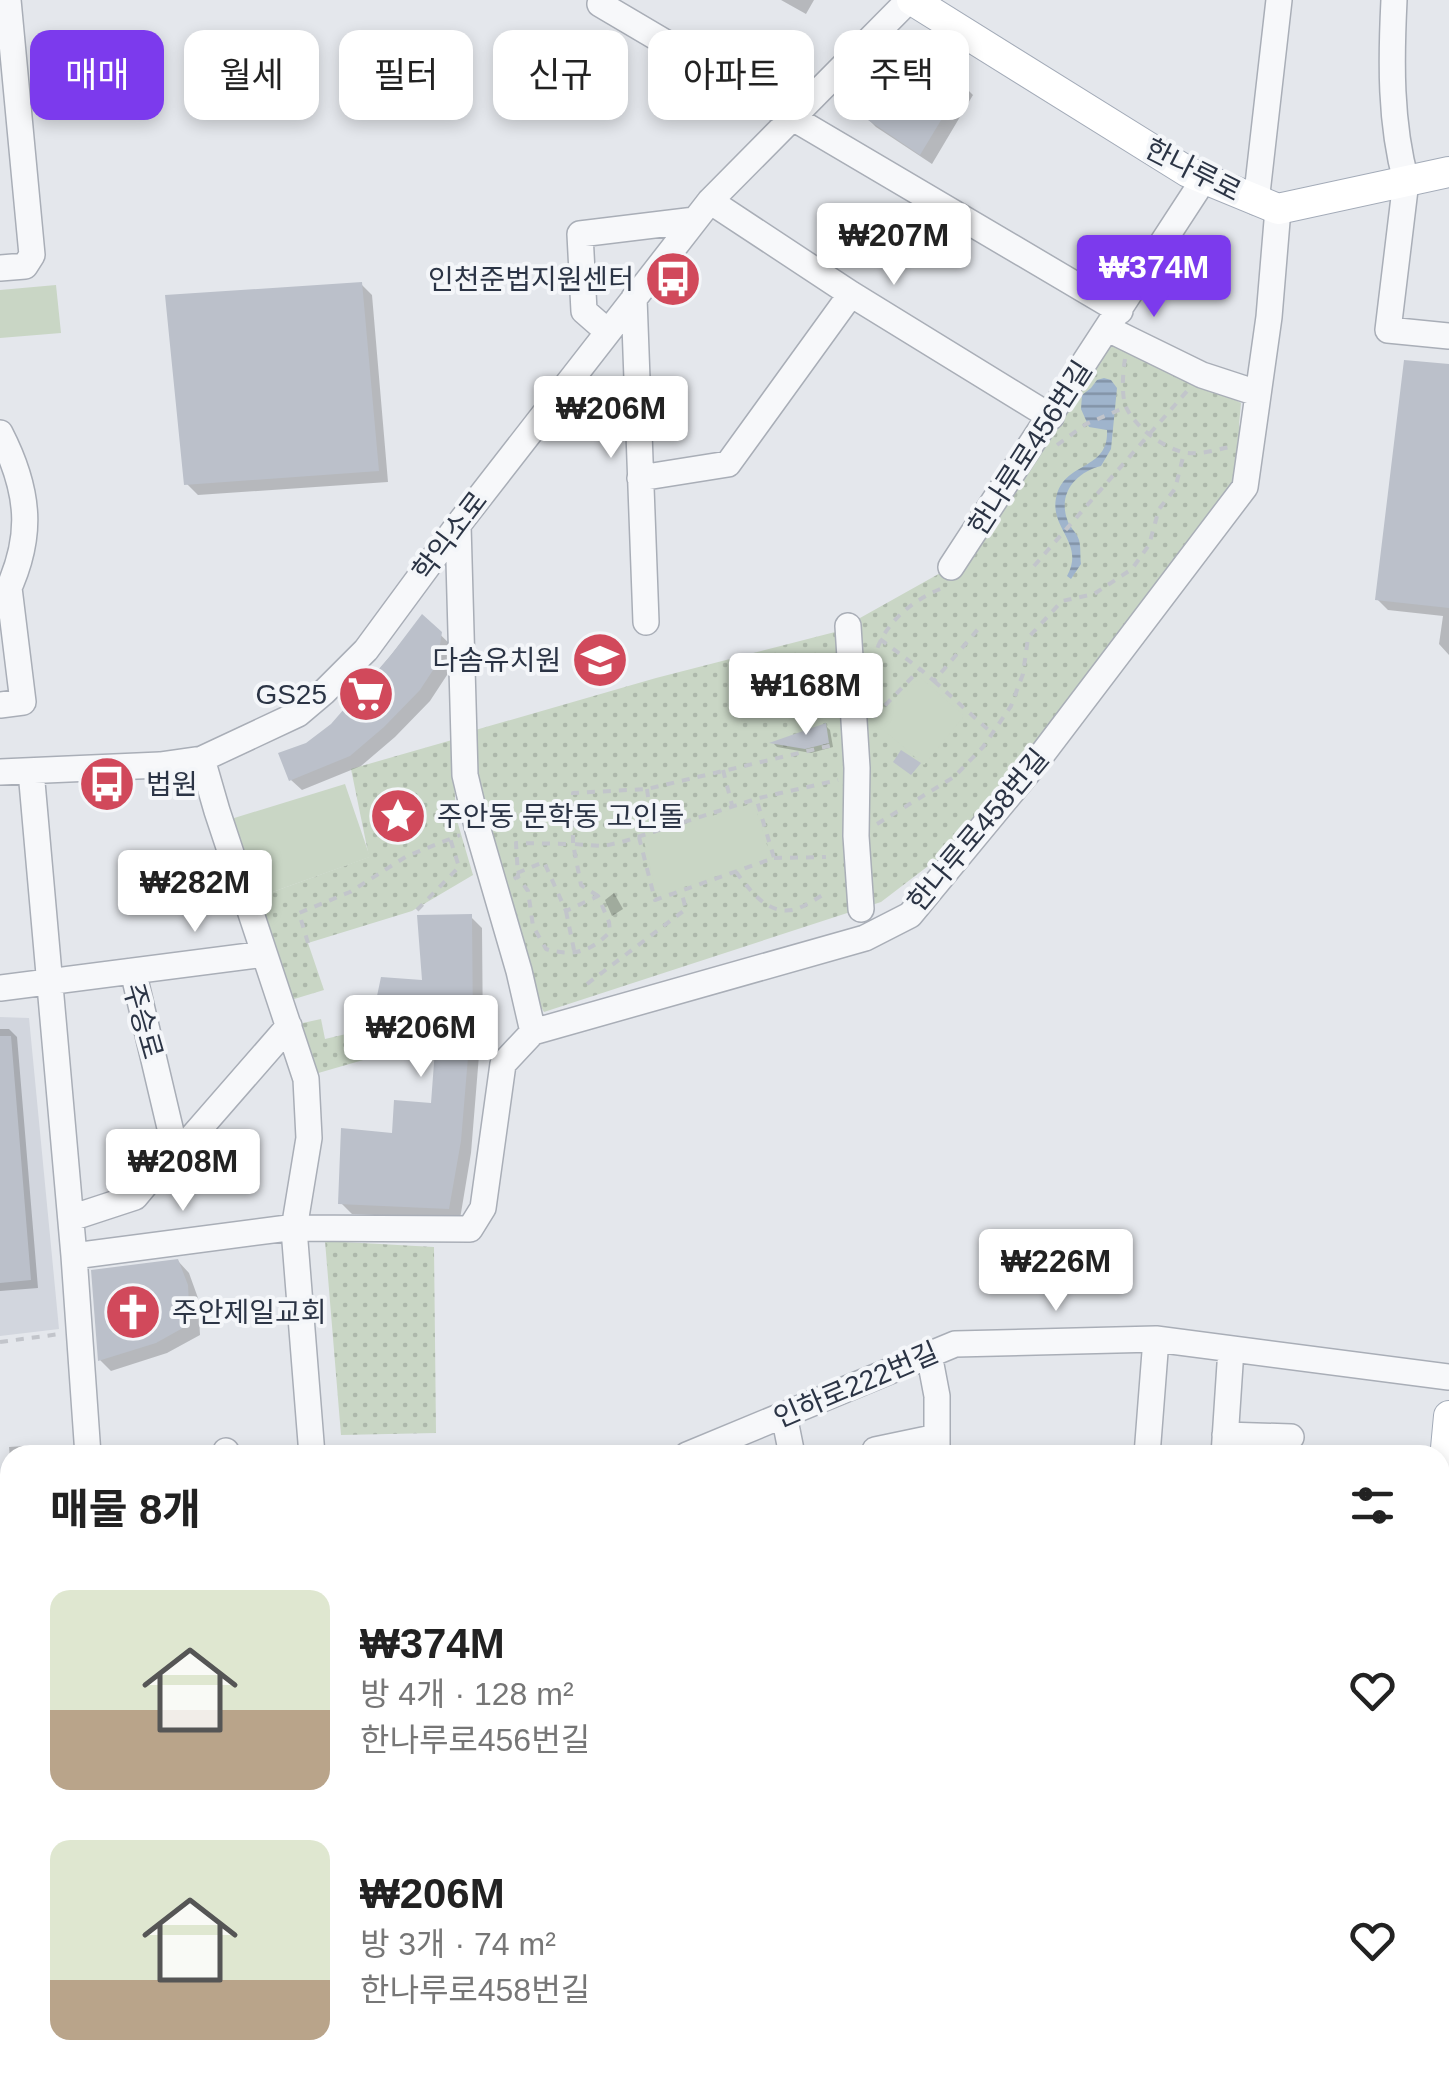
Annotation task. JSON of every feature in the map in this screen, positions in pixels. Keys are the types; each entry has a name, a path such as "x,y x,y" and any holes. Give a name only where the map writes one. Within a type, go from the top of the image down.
{"main road":[{"name":"한나루로","path":"925,3 1188,172 1267,205"},
{"path":"1267,205 1449,172"},
{"path":"1446,1445 1449,1416"}],"street":[{"path":"0,268 25,266 32,255 8,0"},
{"name":"한나루로458번길","path":"533,1032 865,938 910,915 1034,765 1245,486 1269,317 1267,205 1279,0"},
{"path":"1394,0 1391,72 1406,181 1388,330 1449,336"},
{"path":"601,2 648,30"},
{"name":"학익소로","path":"814,100 925,3"},
{"name":"학익소로","path":"0,772 160,765 202,759 298,714 366,650 458,524 702,210 791,120"},
{"path":"799,120 1176,361 1202,375 1256,392"},
{"name":"한나루로456번길","path":"952,566 1051,417 1119,326 1204,179"},
{"path":"608,332 584,312 580,234 702,210 851,294 1051,417"},
{"path":"640,478 728,464 851,294"},
{"path":"634,298 646,622"},
{"path":"0,432 15,462 24,500 24,539 5,597 23,702 0,704"},
{"path":"74,1256 294,1229 470,1228 483,1208 503,1064 533,1032 465,775 458,524"},
{"path":"848,626 862,731 856,836 860,908"},
{"path":"202,759 306,1079 309,1138 294,1229 311,1445"},
{"path":"31,771 87,1445"},
{"path":"134,972 264,954"},
{"name":"주승로","path":"0,988 134,972 174,1149"},
{"path":"70,1218 135,1197 288,1026"},
{"path":"1148,1445 1156,1339"},
{"name":"인하로222번길","path":"711,1445 955,1344 1156,1339 1449,1377"},
{"path":"1231,1349 1224,1445 1291,1437"},
{"path":"929,1354 937,1396 937,1445"},
{"path":"784,1415 790,1445"}],"path":[{"path":"1119,326 1126,407 1139,424 1157,440 1184,452 1209,452 1242,444"},
{"path":"1034,566 1202,375"},
{"path":"1086,424 1126,407"},
{"path":"856,836 954,777 994,734 1024,674 1028,638 1062,601 1094,594 1132,569 1149,545 1159,509 1175,489 1184,452"},
{"path":"934,681 980,628"},
{"path":"880,639 994,734"},
{"path":"857,776 756,799 604,846 573,844 516,843 517,874 528,892 534,926 546,949 565,954 597,944 610,932 598,896 581,885 573,844 572,792 648,789 815,751 862,731 920,669"},
{"path":"723,770 732,807"},
{"path":"648,789 653,833"},
{"path":"756,799 774,858"},
{"path":"308,943 299,913 350,892 407,856 478,830"},
{"path":"639,837 655,900 774,858 826,857"},
{"path":"417,910 458,867 450,838"},
{"path":"496,892 517,874 544,862 566,911 574,952"},
{"path":"736,872 769,908 793,910 828,892"},
{"path":"587,984 686,908 681,890"},
{"path":"566,911 598,896"},
{"path":"0,1342 79,1332"}],"shaded area":[{"path":"0,1017 29,1018 59,1329 0,1336"}],"green space":[{"path":"56,285 61,333 0,338 0,290"},
{"path":"1108,329 1241,403 1242,433 1238,438 1233,492 953,847 881,902 544,1012 519,971 488,861 472,731 835,632 951,567"},
{"path":"920,677 964,716 924,765 877,724"},
{"path":"452,740 456,817 473,875 412,911 308,943 324,990 281,1003 256,898 369,857 351,769"},
{"path":"345,784 370,857 256,898 231,819"},
{"path":"754,803 771,858 657,896 643,837"},
{"path":"321,1019 325,1039 380,1026 390,1035 446,1036 308,1076 289,1026"},
{"path":"325,1241 434,1247 436,1433 341,1435"}],"water":[{"path":"1104,378 1117,388 1111,449 1101,466 1077,478 1065,500 1067,519 1080,549 1081,564 1071,579 1067,576 1072,564 1070,544 1055,506 1062,483 1095,459 1106,443 1107,430 1089,427 1081,409 1082,395"}],"building":[{"path":"868,120 941,120 920,155"},
{"path":"362,282 379,471 184,485 165,295"},
{"path":"1404,360 1449,364 1449,608 1375,600"},
{"path":"422,614 442,632 437,664 420,690 350,756 289,781 278,753 306,743 331,724"},
{"path":"826,723 829,743 805,749 769,743"},
{"path":"901,750 921,763 911,775 893,762"},
{"path":"472,914 473,1032 449,1209 338,1204 341,1128 392,1133 394,1100 431,1103 436,1036 390,1035 378,1014 381,977 422,980 417,915"},
{"path":"0,1036 11,1036 31,1280 0,1283"},
{"name":"주안제일교회","path":"178,1259 188,1285 190,1324 156,1343 98,1361 91,1270"}],"place":[{"name":"인천준법지원센터","path":"673,279"},
{"name":"다솜유치원","path":"600,660"},
{"name":"GS25","path":"366,694"},
{"name":"법원","path":"107,784"},
{"name":"주안동 문학동 고인돌","path":"398,816"},
{"name":"주안제일교회","path":"133,1312"}]}
